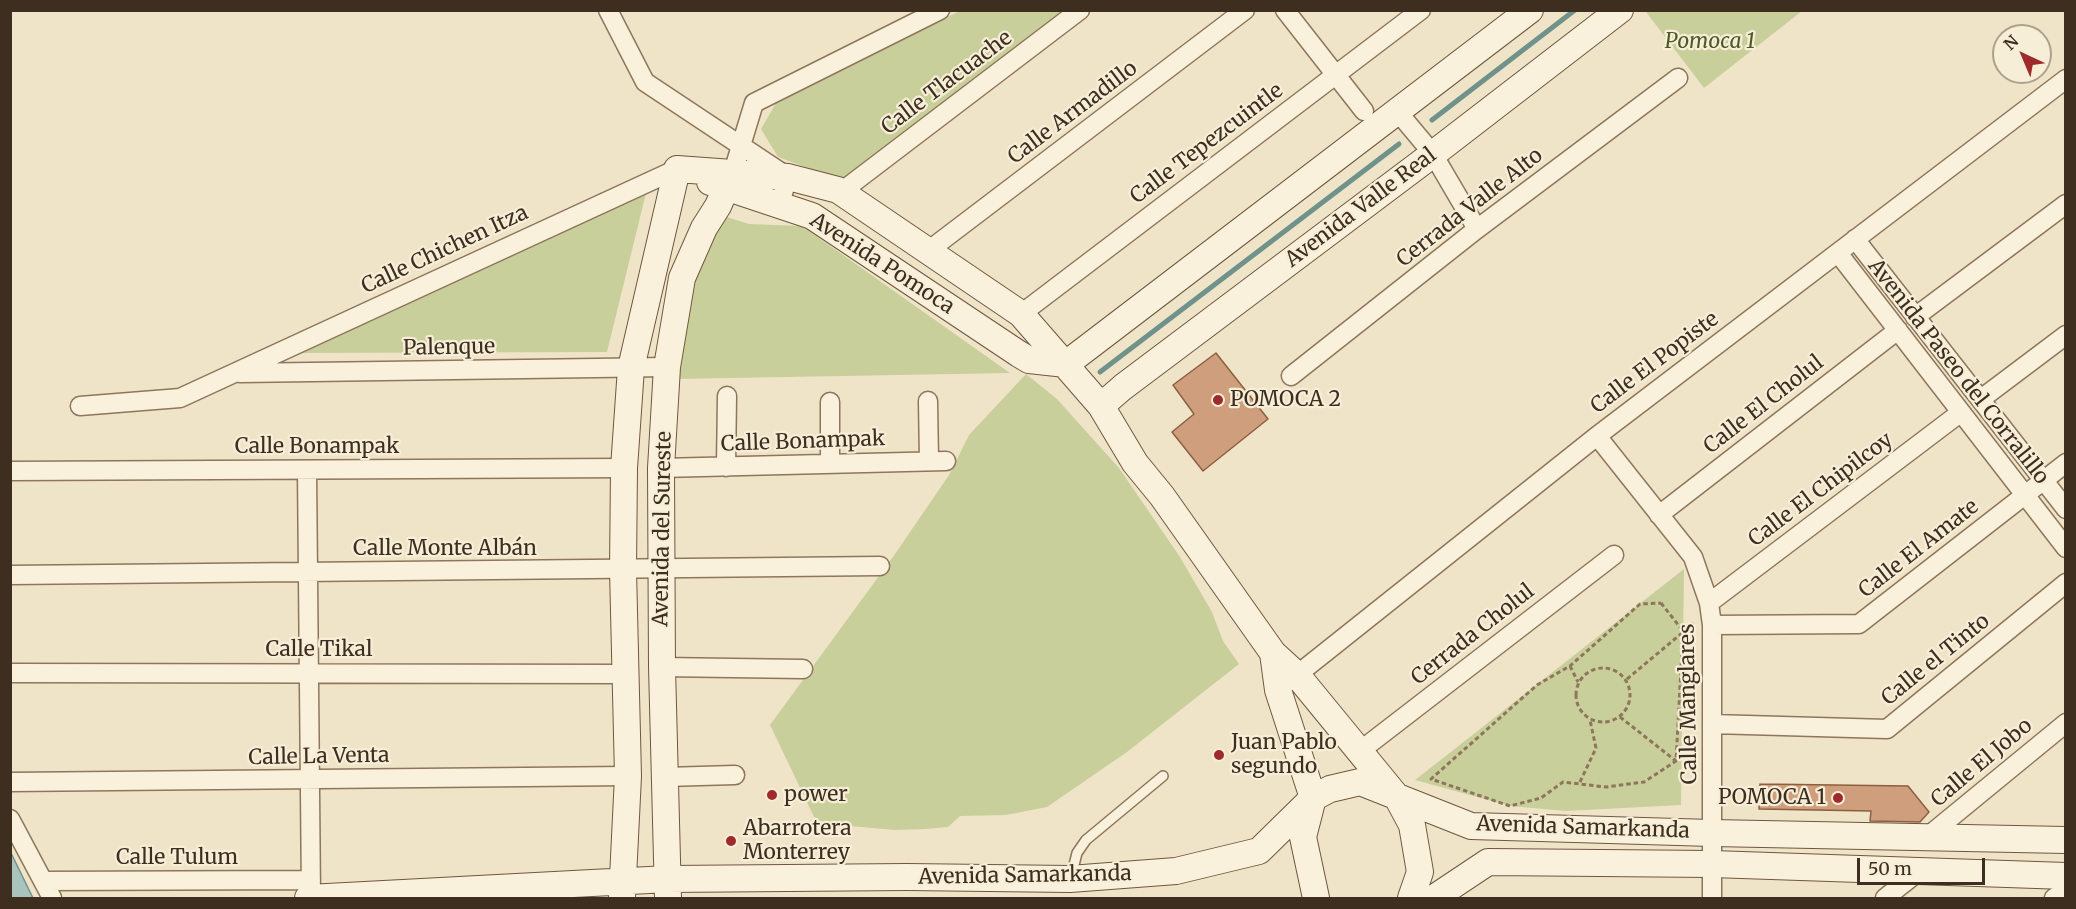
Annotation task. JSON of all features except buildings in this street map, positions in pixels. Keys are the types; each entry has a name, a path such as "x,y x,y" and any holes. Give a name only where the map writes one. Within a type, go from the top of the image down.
{"street":[{"path":"608,10 645,82 788,177 779,206"},
{"path":"730,180 754,103 940,10"},
{"name":"Calle Tlacuache","path":"841,192 1080,10"},
{"name":"Calle Armadillo","path":"928,251 1245,10"},
{"path":"1285,10 1364,111"},
{"name":"Calle Tepezcuintle","path":"1021,314 1421,10"},
{"path":"1066,364 1530,10"},
{"name":"Avenida Valle Real","path":"1101,406 1620,10"},
{"name":"Cerrada Valle Alto","path":"1291,376 1477,229 1678,78"},
{"name":"Calle El Popiste","path":"1287,682 1597,436 2066,79"},
{"path":"1397,111 1433,154 1477,229"},
{"name":"Avenida Pomoca","path":"677,169 730,180 788,177 841,192 1021,314 1101,406 1135,463 1162,496 1273,653 1287,682 1313,798"},
{"name":"Avenida del Sureste","path":"622,891 628,776 623,570 624,468 631,368 677,169"},
{"name":"Calle Chichen Itza","path":"80,406 180,398 677,169"},
{"name":"Avenida Pomoca","path":"730,180 779,206 812,216 1029,360 1066,364"},
{"name":"Avenida del Sureste","path":"668,889 661,568 661,468 667,367 682,278 704,228 730,180"},
{"path":"1915,316 2066,204"},
{"name":"Avenida Paseo del Corralillo","path":"1855,239 2066,509"},
{"name":"Avenida Paseo del Corralillo","path":"1838,253 2066,548"},
{"name":"Calle El Cholul","path":"1659,515 1898,330"},
{"path":"1981,399 2066,335"},
{"name":"Palenque","path":"232,373 667,367"},
{"path":"726,466 727,396"},
{"name":"Calle Bonampak","path":"661,468 937,461 928,400"},
{"path":"830,402 830,463"},
{"name":"Calle El Chipilcoy","path":"1709,603 1960,413"},
{"name":"Calle Manglares","path":"1597,436 1693,557 1709,603 1712,625 1712,898"},
{"name":"Calle El Amate","path":"1712,625 1859,624 2066,463"},
{"name":"Calle Bonampak","path":"10,471 624,468"},
{"path":"306,470 310,894"},
{"name":"Cerrada Cholul","path":"1360,751 1614,555"},
{"name":"Calle Monte Albán","path":"10,575 880,566"},
{"name":"Calle el Tinto","path":"1712,724 1887,729 2066,583"},
{"path":"662,667 803,669"},
{"name":"Calle Tikal","path":"10,673 627,674"},
{"path":"1287,682 1360,751 1397,797 1412,825 1420,872 1411,898"},
{"name":"Calle El Jobo","path":"1927,837 2066,723"},
{"path":"665,777 735,775"},
{"name":"Calle La Venta","path":"10,782 628,776"},
{"name":"Avenida Samarkanda","path":"310,894 907,888 1176,871 1259,851 1313,798 1330,789 1360,782 1471,826 2066,840"},
{"path":"1313,798 1303,837 1316,898"},
{"path":"10,819 52,898"},
{"path":"1981,838 1983,874"},
{"name":"Avenida Samarkanda","path":"1434,898 1488,862 1712,864 2066,876"},
{"path":"1885,898 1918,872"},
{"name":"Calle Tulum","path":"43,881 310,894"},
{"path":"2054,898 2066,890"}],"lane":[{"path":"1070,879 1077,853 1086,840 1163,776"}],"path":[{"path":"1661,603 1683,631 1676,761 1644,782 1606,787 1563,782 1540,798 1510,806 1431,778 1537,685 1570,666 1640,604 1661,603"},
{"path":"1627,680 1683,631"},
{"path":"1570,666 1578,682 1576,704 1590,720 1596,748 1580,783"},
{"path":"1578,682 1592,669 1611,668 1627,680 1630,699 1620,717 1608,722 1590,720"},
{"path":"1620,717 1676,761"}],"green space":[{"path":"960,11 1066,11 842,181 778,157 761,129 780,96"},
{"name":"Pomoca 1","path":"1802,11 1704,88 1646,12"},
{"path":"647,189 607,352 297,353"},
{"path":"717,214 749,224 802,226 1010,373 677,379 684,279"},
{"path":"1026,374 1057,399 1119,468 1180,557 1212,612 1223,641 1239,664 1127,752 1047,807 1006,815 960,816 948,827 926,829 895,830 817,823 770,725 895,554 949,475 969,435"},
{"path":"1684,569 1681,805 1566,811 1510,806 1415,780"}],"water":[{"path":"11,853 33,898 11,898"}],"waterway":[{"path":"1432,120 1575,10"},
{"path":"1100,372 1399,144"}],"place":[{"name":"POMOCA 2","path":"1218,400"},
{"name":"Juan Pablo segundo","path":"1219,755"},
{"name":"power","path":"772,795"},
{"name":"POMOCA 1","path":"1838,798"},
{"name":"Abarrotera Monterrey","path":"731,841"}]}
